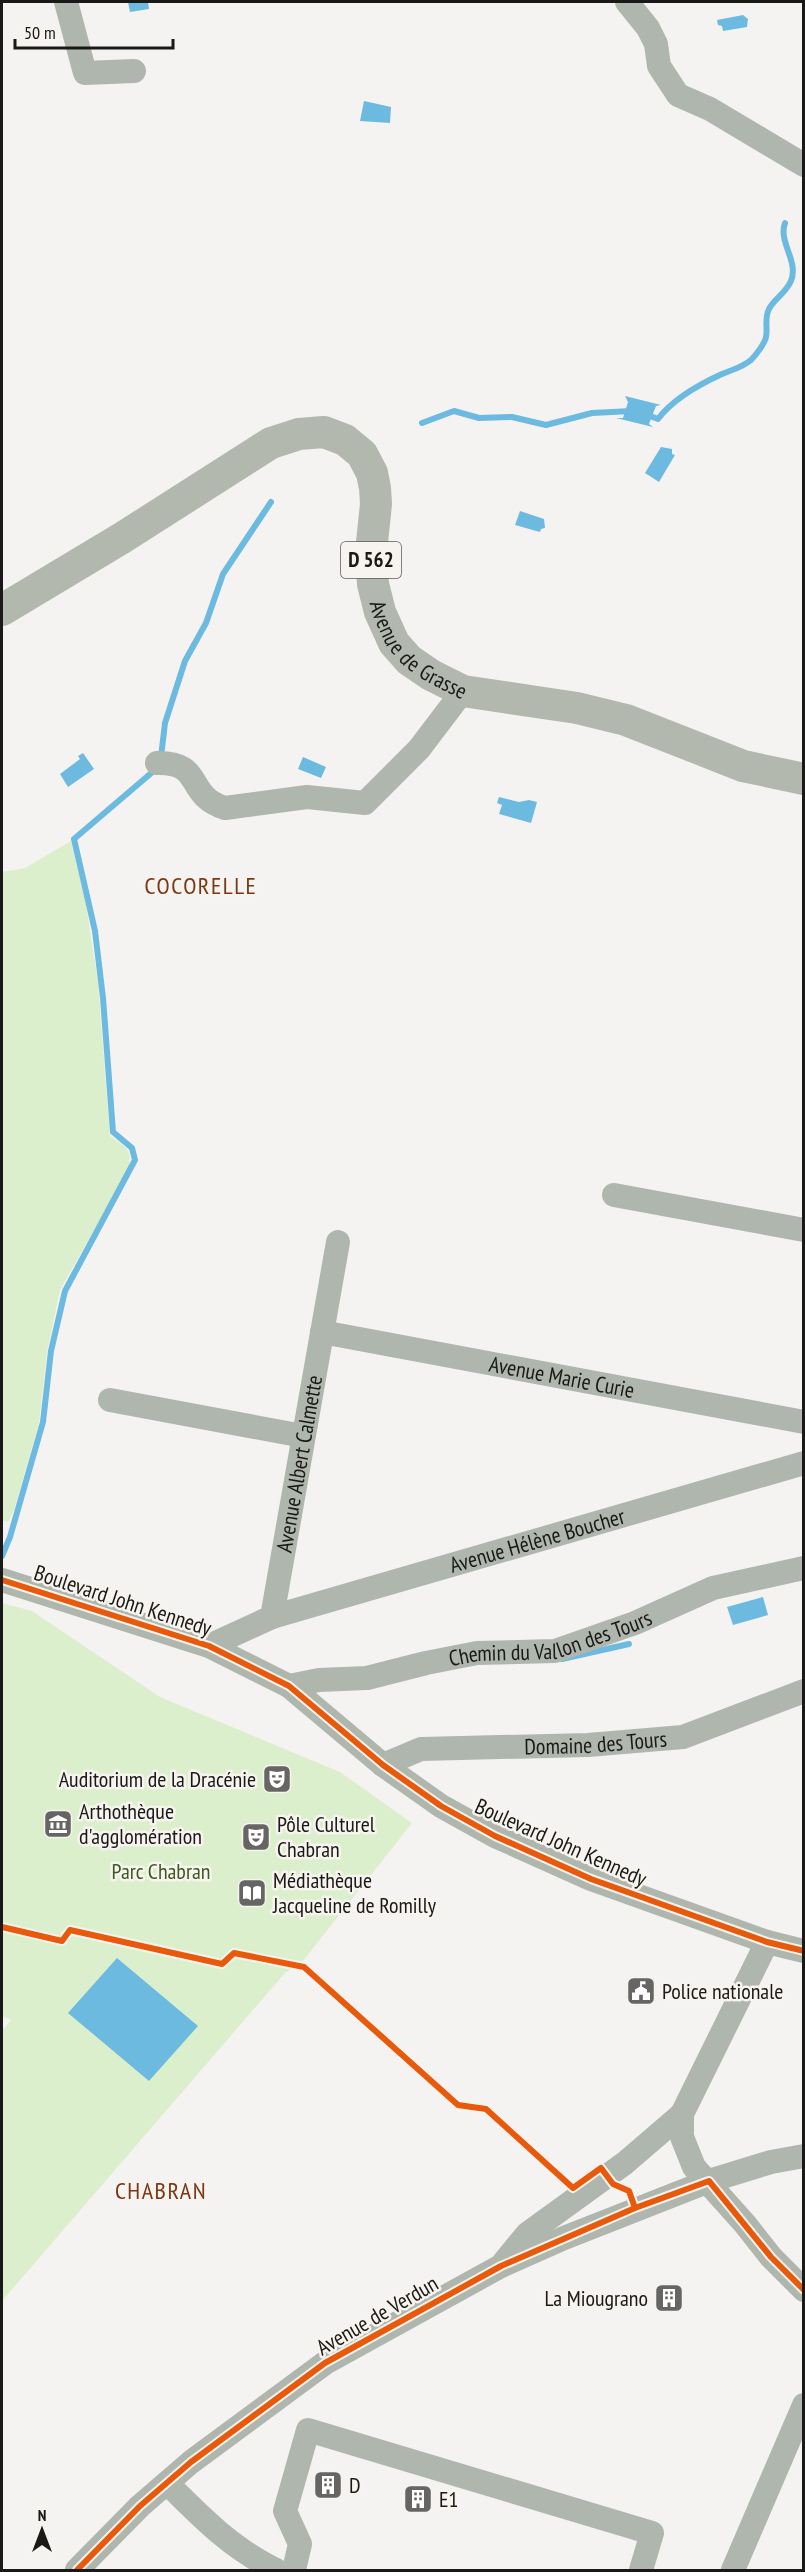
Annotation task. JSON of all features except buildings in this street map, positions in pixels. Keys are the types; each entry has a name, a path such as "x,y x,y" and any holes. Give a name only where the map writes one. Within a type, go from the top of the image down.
{"main road":[{"name":"Avenue de Grasse","path":"2,610 122,538 271,443 299,434 324,432 345,440 362,454 372,473 376,504 371,552 373,584 380,612 394,643 409,660 431,675 463,691 577,708 626,720 743,766 804,779"}],"street":[{"path":"66,2 85,73 134,71"},
{"path":"627,2 648,28 656,44 659,66 678,95 710,109 804,165"},
{"path":"163,763 180,765 188,770 200,793 215,805 225,808 307,797 365,803 419,749 463,691"},
{"path":"614,1195 804,1230"},
{"name":"Avenue Albert Calmette","path":"272,1617 338,1242"},
{"name":"Avenue Marie Curie","path":"322,1332 804,1422"},
{"path":"110,1400 303,1436"},
{"name":"Avenue Hélène Boucher","path":"272,1617 804,1463"},
{"name":"Chemin du Vallon des Tours","path":"297,1692 319,1680 367,1678 477,1653 555,1651 635,1623 713,1588 804,1568"},
{"name":"Boulevard John Kennedy","path":"2,1580 209,1646 297,1692 383,1765 441,1806 495,1836 591,1879 767,1942 804,1951"},
{"path":"209,1646 272,1617"},
{"name":"Domaine des Tours","path":"383,1765 421,1749 588,1745 683,1737 804,1691"},
{"path":"501,2266 527,2235 625,2163 682,2114 767,1942"},
{"path":"682,2114 682,2137 694,2167 709,2181 771,2257 804,2290"},
{"name":"Avenue de Verdun","path":"77,2571 140,2506 191,2462 325,2363 501,2266 636,2208 709,2181 771,2162 804,2156"},
{"path":"733,2571 804,2405"},
{"path":"294,2571 300,2544 285,2511 308,2430 651,2533 641,2571"},
{"path":"167,2483 214,2530 255,2560 276,2571"}],"green space":[{"path":"71,841 86,905 98,983 110,1136 125,1147 130,1158 127,1172 60,1290 47,1352 39,1423 14,1510 8,1522 2,1520 2,872 25,868"},
{"name":"Parc Chabran","path":"2,1603 32,1611 160,1697 340,1772 412,1823 303,1961 285,1973 2,2301 2,2031 11,2020 2,2016"}],"water":[{"path":"128,2 148,2 149,9 130,12"},
{"path":"743,15 748,19 747,27 723,31 722,26 718,25 717,20"},
{"path":"364,101 391,107 390,123 360,121"},
{"path":"625,396 661,405 656,406 649,424 653,427 616,418 623,418 628,402"},
{"path":"661,447 672,449 672,454 675,455 659,482 645,473"},
{"path":"520,511 544,519 545,528 540,532 515,525"},
{"path":"83,753 94,769 68,787 60,774 80,759 78,756"},
{"path":"303,757 326,767 321,778 298,769"},
{"path":"499,797 519,802 529,800 537,802 531,823 499,814 502,805 497,803"},
{"path":"763,1597 768,1615 733,1625 727,1607"},
{"path":"117,1958 198,2026 149,2081 68,2013"}],"waterway":[{"path":"645,414 658,419 687,393 744,365 758,352 766,337 769,309 789,286 793,274 784,237 785,223"},
{"path":"422,423 454,411 479,418 512,417 546,425 592,413 632,411"},
{"path":"161,757 165,723 185,661 206,623 223,574 271,502"},
{"path":"2,1556 10,1537 43,1422 51,1351 65,1291 135,1160 132,1148 113,1132 103,998 95,931 74,839 156,769"},
{"path":"562,1659 629,1644"}],"cycle path":[{"path":"2,1580 209,1646 289,1686 383,1765 441,1806 495,1836 591,1879 767,1942 804,1951"},
{"path":"2,1927 62,1941 70,1930 222,1964 234,1953 304,1967 458,2105 486,2109 573,2188 601,2168 613,2184 629,2191 635,2208"},
{"path":"77,2570 140,2506 191,2462 325,2363 501,2266 635,2208 709,2181 771,2257 804,2290"}],"place":[{"name":"Auditorium de la Dracénie","path":"277,1779"},
{"name":"Arthothèque d'agglomération","path":"58,1824"},
{"name":"Pôle Culturel Chabran","path":"256,1837"},
{"name":"Médiathèque Jacqueline de Romilly","path":"252,1893"},
{"name":"Police nationale","path":"641,1991"},
{"name":"La Miougrano","path":"669,2298"},
{"name":"D","path":"328,2485"},
{"name":"E1","path":"418,2499"}],"district":[{"name":"COCORELLE","path":"201,886"},
{"name":"CHABRAN","path":"161,2191"}]}
